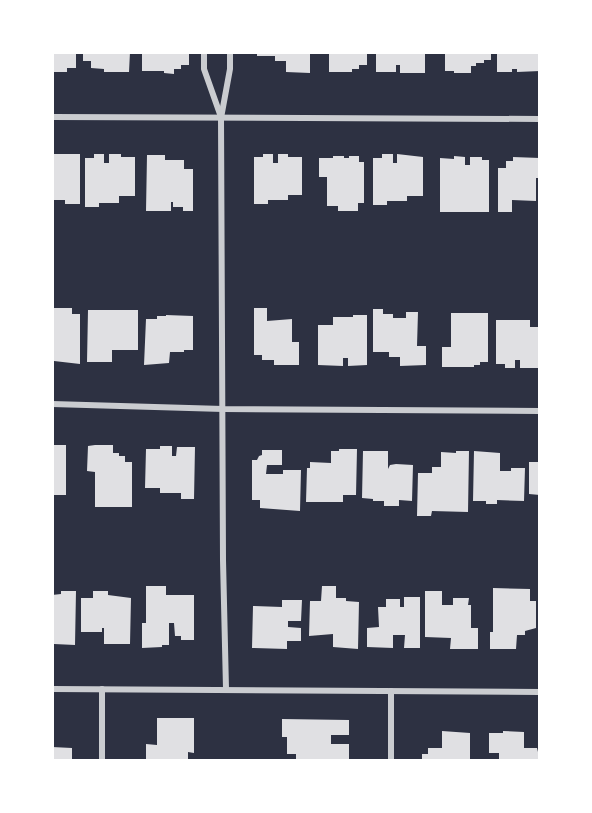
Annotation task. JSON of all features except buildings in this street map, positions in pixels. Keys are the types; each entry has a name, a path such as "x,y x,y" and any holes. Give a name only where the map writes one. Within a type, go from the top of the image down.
{"street":[{"path":"204,52 204,69 221,118"},
{"path":"226,689 223,560 221,118 230,69 230,52"},
{"path":"52,117 540,118"},
{"path":"52,404 223,409 540,411"},
{"path":"52,689 540,692"},
{"path":"102,689 102,760"},
{"path":"391,691 391,760"}]}
